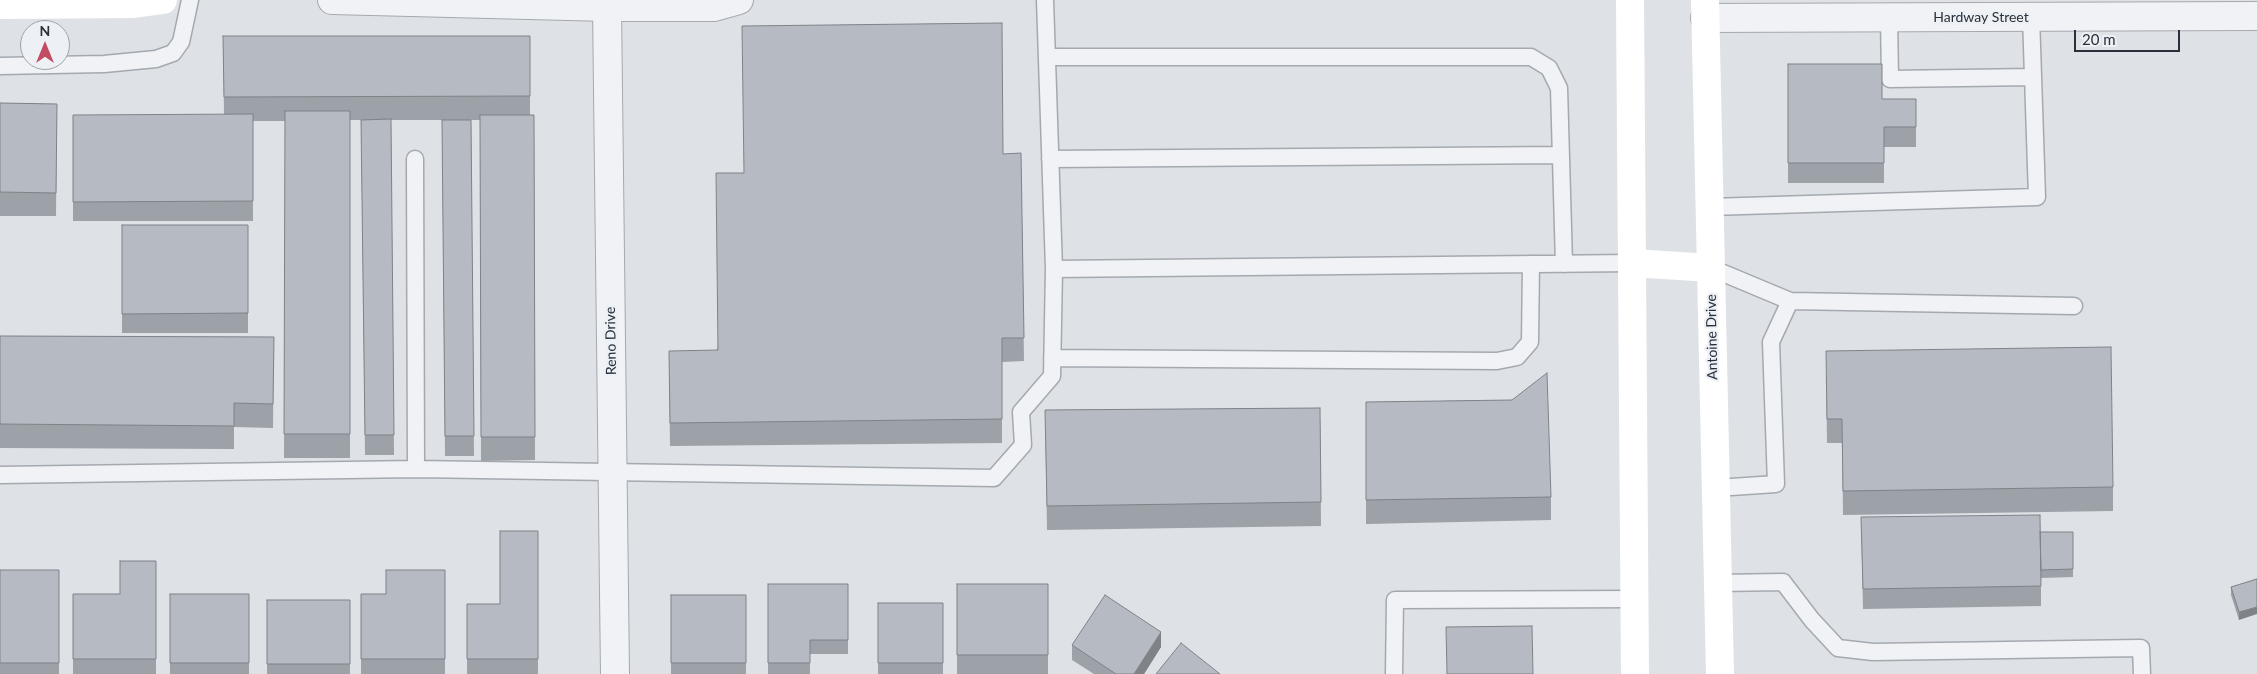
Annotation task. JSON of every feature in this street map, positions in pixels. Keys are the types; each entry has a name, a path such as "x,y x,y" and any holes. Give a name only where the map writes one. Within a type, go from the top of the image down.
{"main road":[{"path":"0,5 134,4 163,0"},
{"path":"1630,0 1636,674"},
{"name":"Antoine Drive","path":"1705,9 1720,674"},
{"path":"1632,263 1711,268"}],"street":[{"path":"332,0 607,7 714,6 739,0"},
{"name":"Reno Drive","path":"607,7 615,674"},
{"name":"Hardway Street","path":"1705,9 2040,11 2257,16"}],"lane":[{"path":"0,66 104,64 156,59 173,53 181,42 190,0"},
{"path":"0,475 416,469 612,470 994,478 1022,445 1021,412 1052,376 1054,269 1045,0"},
{"path":"1899,11 1890,79 2033,77"},
{"path":"1710,207 2037,198 2033,77 2040,11"},
{"path":"1047,57 1531,57 1549,68 1559,88 1564,264"},
{"path":"1050,159 1561,155"},
{"path":"415,159 416,469"},
{"path":"1054,269 1632,263"},
{"path":"1052,358 1497,361 1517,357 1530,342 1531,264"},
{"path":"1711,268 1790,301 2074,306"},
{"path":"1716,488 1776,484 1771,342 1790,301"},
{"path":"1718,583 1783,582 1812,620 1838,648 1873,652 2141,648 2142,674"},
{"path":"1394,674 1395,600 1635,599"}],"building":[{"path":"1002,23 1003,154 1021,153 1024,338 1002,338 1002,419 670,423 669,351 718,350 716,173 744,173 742,26"},
{"path":"223,36 530,36 530,96 224,97"},
{"path":"1788,64 1882,64 1882,99 1916,99 1916,127 1884,127 1884,163 1788,163"},
{"path":"0,103 57,104 56,193 0,192"},
{"path":"285,111 350,111 350,434 284,434"},
{"path":"253,114 253,201 73,202 73,115"},
{"path":"480,115 534,115 535,437 481,437"},
{"path":"391,119 394,435 365,435 361,120"},
{"path":"442,120 471,120 474,436 445,436"},
{"path":"122,225 248,225 248,313 122,314"},
{"path":"0,336 274,337 273,404 234,403 234,426 0,424"},
{"path":"2111,347 2113,487 1843,491 1842,419 1827,419 1826,351"},
{"path":"1547,373 1551,497 1366,500 1366,402 1512,400"},
{"path":"1320,408 1321,502 1047,506 1045,410"},
{"path":"2040,515 2041,586 1863,589 1861,517"},
{"path":"500,531 538,531 538,659 467,659 467,604 500,604"},
{"path":"2040,532 2073,532 2073,569 2041,570"},
{"path":"120,561 156,561 156,659 73,659 73,594 120,594"},
{"path":"0,570 59,570 59,663 0,663"},
{"path":"386,570 445,570 445,659 361,659 361,594 386,594"},
{"path":"2257,579 2257,607 2239,612 2231,587"},
{"path":"768,584 848,584 848,640 810,640 810,663 768,663"},
{"path":"957,584 1048,584 1048,655 957,655"},
{"path":"170,594 249,594 249,663 170,663"},
{"path":"671,595 746,595 746,663 671,663"},
{"path":"1105,595 1161,632 1134,674 1116,674 1072,645"},
{"path":"267,600 350,600 350,664 267,664"},
{"path":"878,603 943,603 943,663 878,663"},
{"path":"1532,626 1533,674 1447,674 1446,627"},
{"path":"1181,643 1220,674 1156,674"}]}
